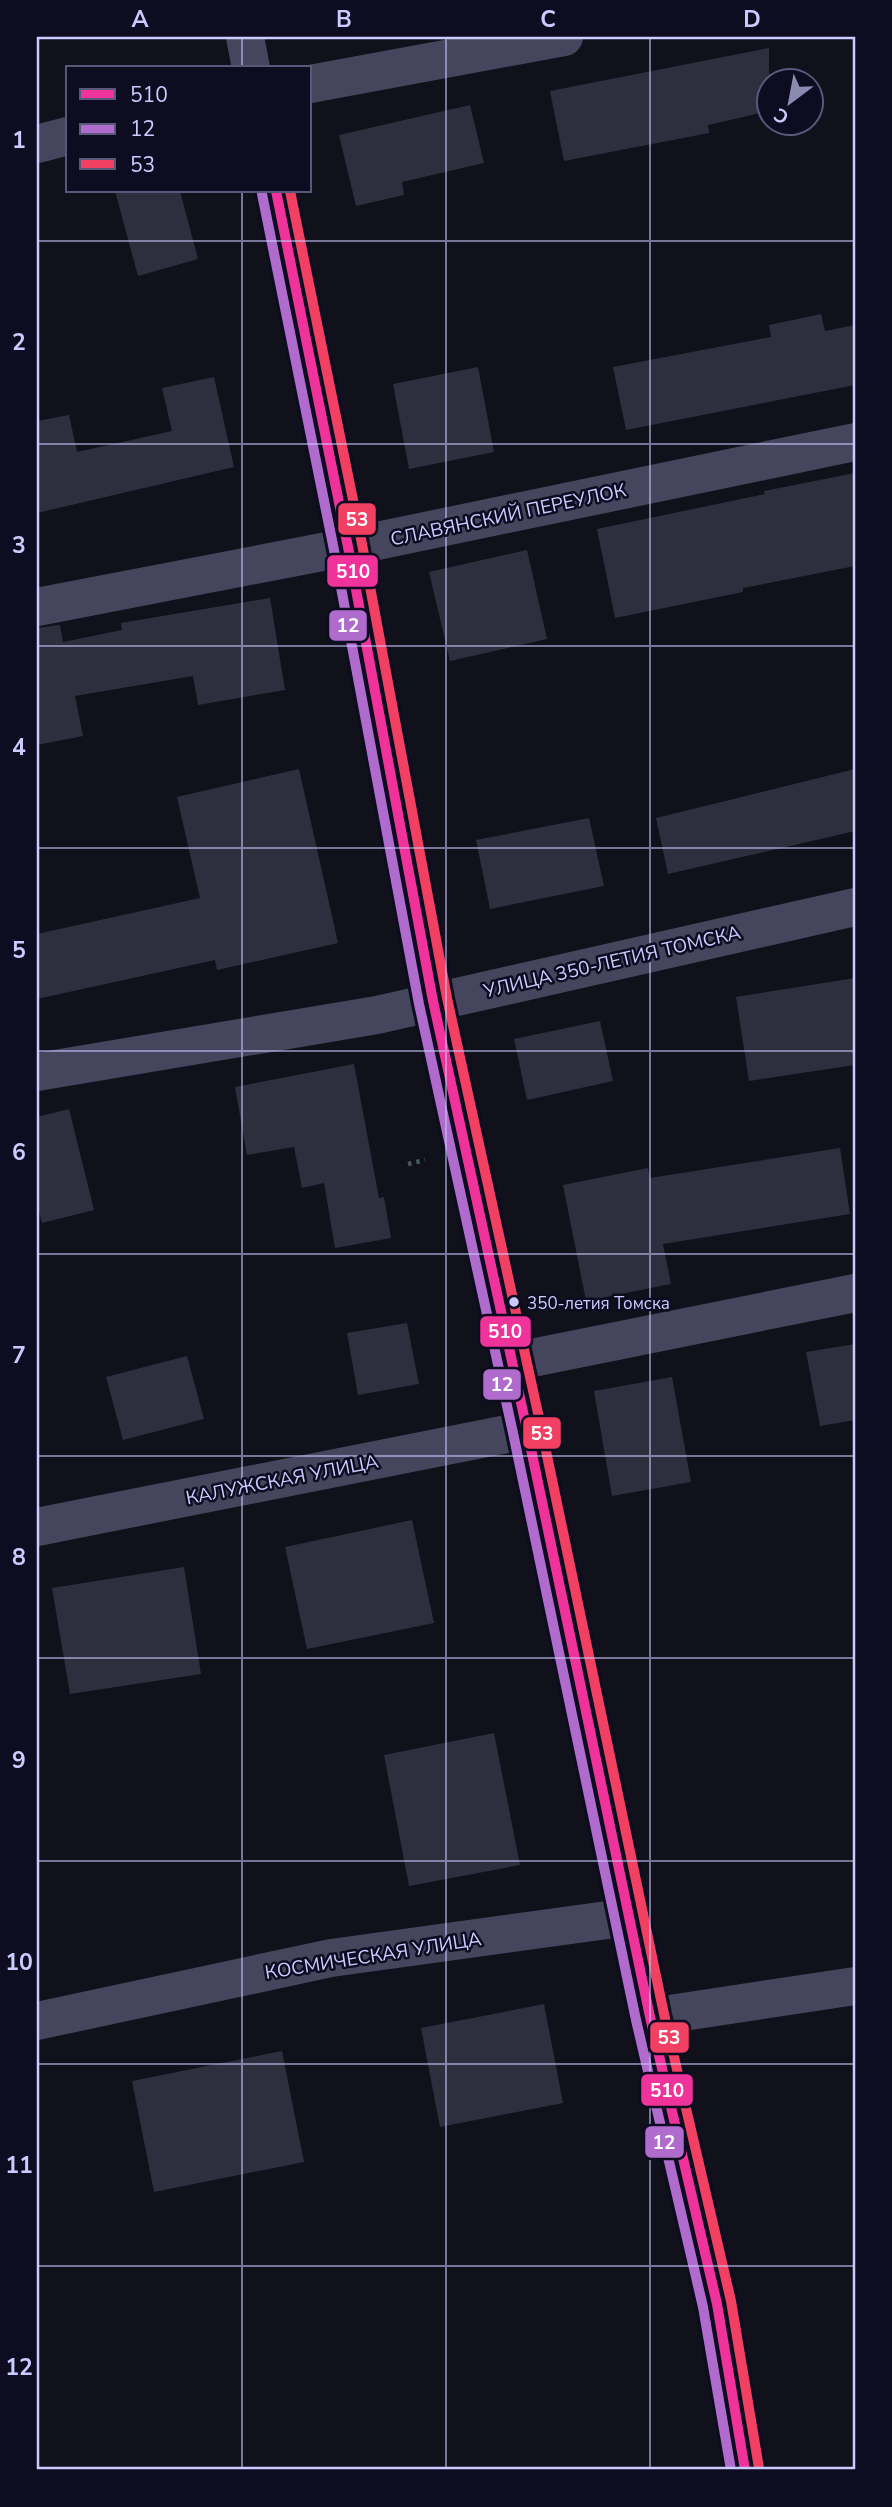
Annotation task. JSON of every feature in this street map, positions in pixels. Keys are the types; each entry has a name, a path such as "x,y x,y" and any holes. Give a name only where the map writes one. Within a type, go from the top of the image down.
{"street":[{"path":"245,37 251,66"},
{"path":"312,84 564,37"},
{"path":"37,144 66,137"},
{"path":"276,192 348,547 433,1001 527,1430 650,2017 717,2304 745,2470"},
{"name":"СЛАВЯНСКИЙ ПЕРЕУЛОК","path":"37,607 348,547 855,442"},
{"name":"УЛИЦА 350-ЛЕТИЯ ТОМСКА","path":"37,1073 377,1015 855,907"},
{"path":"512,1362 855,1293"},
{"name":"КАЛУЖСКАЯ УЛИЦА","path":"37,1527 527,1430"},
{"name":"КОСМИЧЕСКАЯ УЛИЦА","path":"37,2021 331,1958 629,1917"},
{"path":"650,2017 855,1986"}],"building":[{"path":"769,48 769,66 756,66 756,114 708,125 709,133 564,161 550,91"},
{"path":"470,105 484,163 402,182 404,195 356,206 339,135"},
{"path":"115,192 180,192 198,259 138,276"},
{"path":"821,314 825,331 855,325 855,385 626,430 613,367 771,337 769,325"},
{"path":"478,367 494,452 409,469 393,384"},
{"path":"214,377 234,467 37,513 37,421 69,415 77,452 172,431 162,388"},
{"path":"855,473 855,566 743,588 743,592 615,618 597,529"},
{"path":"527,550 547,639 450,661 429,572"},
{"path":"270,598 285,690 198,705 193,676 75,696 83,736 37,745 37,628 60,625 63,642 122,630 121,623"},
{"path":"299,769 338,943 217,970 215,960 37,999 37,934 200,898 177,797"},
{"path":"855,769 855,831 668,874 656,818"},
{"path":"589,818 604,886 490,909 476,840"},
{"path":"855,978 855,1065 749,1081 736,997"},
{"path":"600,1021 613,1081 527,1100 514,1039"},
{"path":"354,1064 379,1198 384,1197 391,1238 335,1248 324,1183 302,1188 294,1147 247,1155 235,1087"},
{"path":"69,1109 94,1210 42,1223 37,1204 37,1117"},
{"path":"840,1148 850,1214 663,1244 671,1284 586,1301 563,1185 648,1168 650,1178"},
{"path":"407,1323 419,1384 358,1395 347,1333"},
{"path":"855,1344 855,1420 820,1426 806,1352"},
{"path":"187,1356 204,1419 123,1440 106,1377"},
{"path":"672,1377 691,1482 612,1496 594,1391"},
{"path":"412,1520 434,1623 307,1649 285,1547"},
{"path":"184,1567 201,1674 70,1694 52,1588"},
{"path":"494,1733 520,1865 409,1886 384,1755"},
{"path":"544,2004 563,2103 440,2127 421,2028"},
{"path":"282,2051 304,2162 154,2192 132,2081"}],"transit line":[{"name":"510","path":"276,192 348,547 433,1001 527,1430 650,2017 717,2304 745,2470"},
{"name":"53","path":"290,192 362,544 447,998 541,1427 664,2014 731,2301 759,2468"},
{"name":"12","path":"262,194 334,550 419,1004 513,1433 636,2020 703,2307 731,2470"}],"place":[{"name":"350-летия Томска","path":"514,1302"}]}
